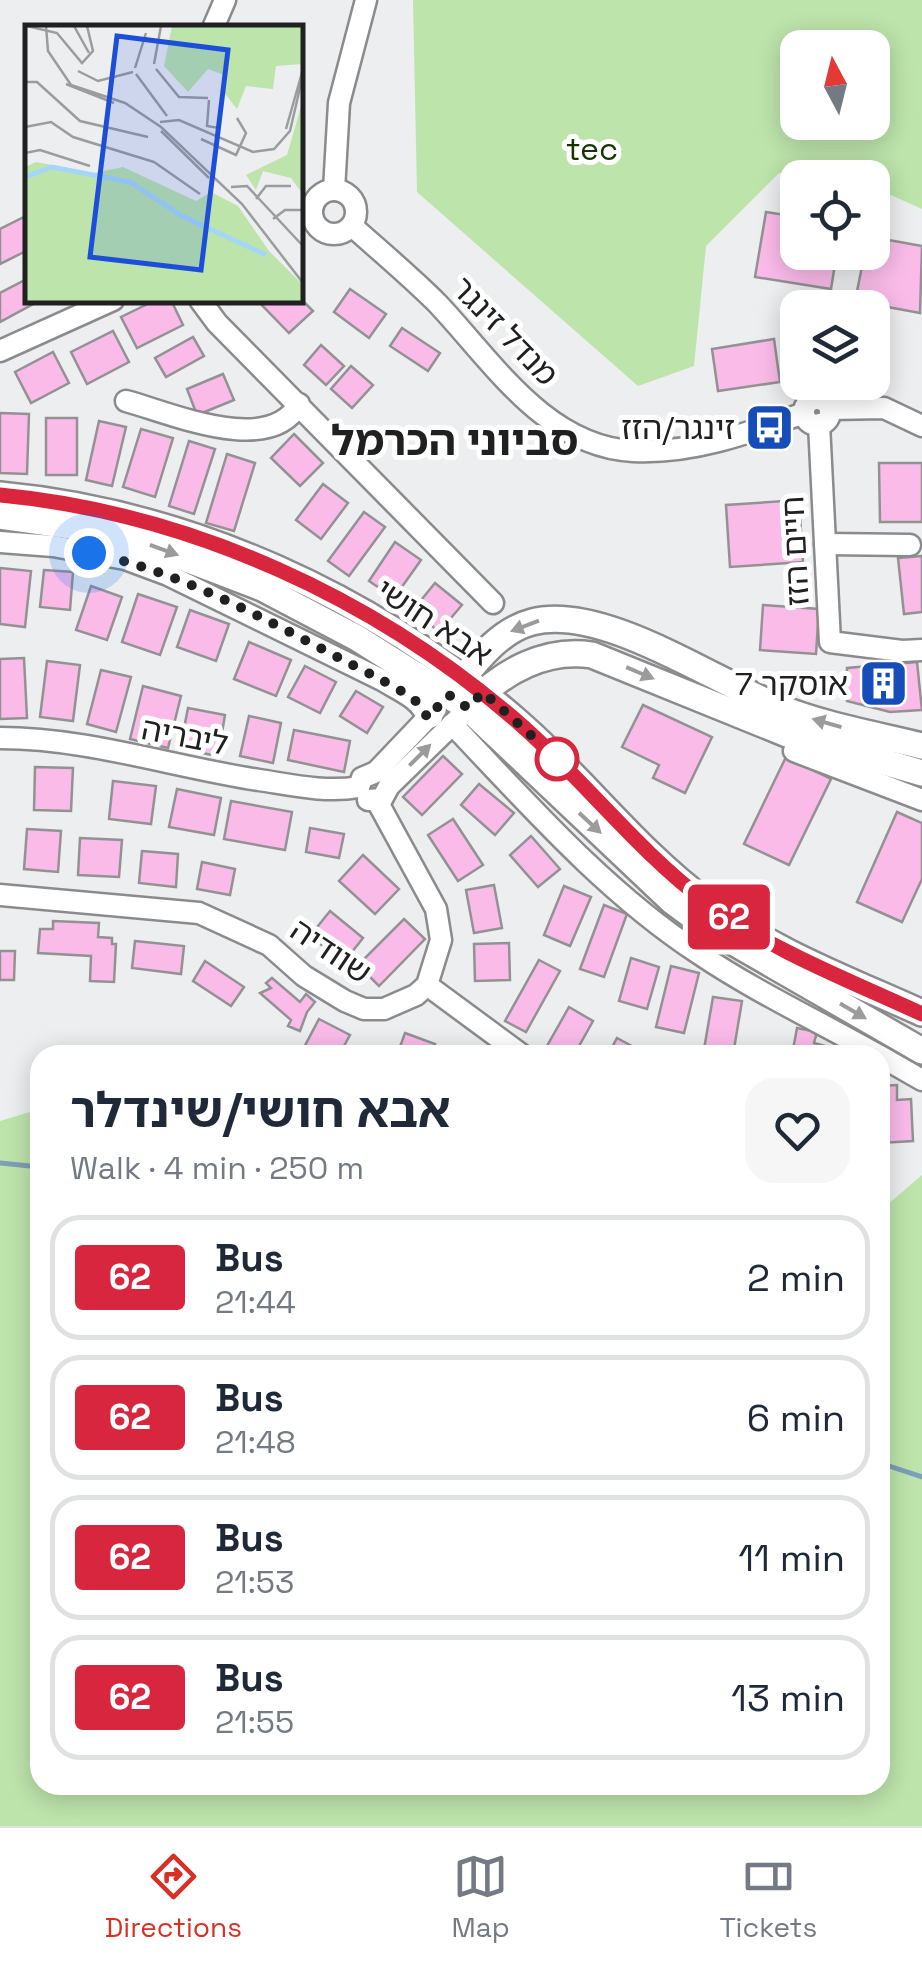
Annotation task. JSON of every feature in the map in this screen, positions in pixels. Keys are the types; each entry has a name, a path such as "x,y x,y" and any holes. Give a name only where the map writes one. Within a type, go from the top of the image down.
{"main road":[{"name":"אבא חושי","path":"0,495 106,510 239,554 311,584 368,616 426,667 453,704 672,901 707,927 922,1052"},
{"name":"אבא חושי","path":"0,516 137,540 262,588 426,667"},
{"path":"453,704 428,692 426,667 461,662 482,654 520,626 555,619 612,629 790,711 831,725 922,746"},
{"path":"453,704 514,670 572,652 606,658 787,734 922,773"},
{"path":"453,704 482,654"},
{"path":"514,670 511,684 523,726"},
{"name":"אבא חושי","path":"453,704 523,726 655,860 711,906 802,960 922,1014"}],"street":[{"path":"214,25 224,0"},
{"path":"334,190 339,103 366,0"},
{"path":"334,190 348,194 356,205 352,226 340,234 325,232 306,218 320,195 334,190"},
{"name":"מנדל זינגר","path":"352,226 436,302 495,368 565,432 629,451 674,450 818,415 884,408 922,426"},
{"path":"0,350 108,302"},
{"path":"201,302 217,323 493,603"},
{"path":"126,400 236,430 272,426 293,414 299,404"},
{"name":"חיים הזז","path":"818,415 830,642 922,650"},
{"name":"אבא חושי","path":"0,542 107,556 168,575 382,680 416,701 426,712 453,704 556,834 619,893 698,954 859,1045"},
{"path":"825,544 910,545"},
{"path":"453,704 381,787 436,909 441,940 427,985 508,1045"},
{"name":"ליבריה","path":"0,738 81,744 296,786 342,790 359,787 364,799 381,787"},
{"path":"794,750 922,800"},
{"name":"שוודיה","path":"0,896 199,913 269,945 304,976 364,1009 384,1009 416,995 427,985"},
{"name":"אבא חושי","path":"890,1062 922,1080"}],"green space":[{"name":"tec","path":"413,0 922,0 922,209 890,195 890,160 780,160 780,173 706,246 694,366 638,386 417,192"},
{"path":"30,1112 30,1795 890,1795 890,1202 922,1175 922,1826 0,1826 0,1121"}],"building":[{"path":"766,212 780,214 780,270 834,270 831,289 755,277"},
{"path":"25,216 25,252 0,264 0,229"},
{"path":"890,240 922,246 920,313 890,307 890,290 857,290 861,270 890,270"},
{"path":"25,280 25,302 37,302 0,322 0,293"},
{"path":"350,289 386,314 369,338 334,312"},
{"path":"302,300 313,311 289,333 259,302"},
{"path":"152,302 172,302 183,325 137,348 121,317"},
{"path":"402,328 440,353 428,371 390,346"},
{"path":"113,331 129,362 87,384 71,352"},
{"path":"193,337 204,356 166,377 155,358"},
{"path":"774,339 780,382 718,391 712,349"},
{"path":"321,345 344,366 326,385 304,365"},
{"path":"53,352 69,383 31,403 15,372"},
{"path":"351,366 373,385 352,408 331,389"},
{"path":"223,374 234,400 197,415 187,389"},
{"path":"0,413 29,414 27,474 0,473"},
{"path":"46,418 77,418 77,475 46,475"},
{"path":"99,421 126,427 112,486 86,480"},
{"path":"141,429 173,438 155,497 123,487"},
{"path":"294,434 323,463 300,486 271,458"},
{"path":"189,441 215,449 194,514 169,506"},
{"path":"227,454 255,463 234,531 206,523"},
{"path":"879,463 922,463 922,522 880,522"},
{"path":"323,484 348,503 321,539 296,520"},
{"path":"799,500 803,562 730,567 726,505"},
{"path":"364,512 385,527 349,576 328,561"},
{"path":"395,542 421,560 394,598 369,581"},
{"path":"922,556 922,612 904,614 898,558"},
{"path":"0,568 31,571 25,627 0,624"},
{"path":"44,570 73,572 70,610 40,607"},
{"path":"435,583 462,605 439,632 413,610"},
{"path":"91,586 122,597 107,640 76,630"},
{"path":"138,594 177,607 160,655 122,642"},
{"path":"763,605 819,609 816,654 760,650"},
{"path":"190,610 229,624 216,661 177,647"},
{"path":"249,642 291,660 276,696 234,679"},
{"path":"24,658 27,718 0,719 0,659"},
{"path":"47,661 80,665 73,721 40,717"},
{"name":"אוסקר 7","path":"917,662 922,710 890,712 847,701 847,668"},
{"path":"305,666 336,682 320,713 288,697"},
{"path":"101,670 131,677 116,732 87,724"},
{"path":"143,686 181,696 168,748 130,739"},
{"path":"356,691 383,707 367,733 340,716"},
{"path":"643,705 712,737 685,793 653,778 659,765 622,747"},
{"path":"188,708 225,715 218,756 180,749"},
{"path":"249,716 281,723 273,763 240,756"},
{"path":"294,730 350,741 344,772 288,760"},
{"path":"443,756 462,774 422,815 403,797"},
{"path":"786,757 831,779 789,865 744,844"},
{"path":"35,767 73,768 71,811 34,810"},
{"path":"113,781 156,786 151,824 109,819"},
{"path":"479,784 514,813 495,835 461,805"},
{"path":"177,789 221,798 214,835 169,827"},
{"path":"231,801 292,812 285,850 224,839"},
{"path":"897,812 922,823 922,879 902,922 857,902"},
{"path":"453,819 483,865 458,881 428,835"},
{"path":"310,828 344,834 339,858 306,852"},
{"path":"27,829 61,831 58,872 24,869"},
{"path":"531,836 560,869 538,887 510,855"},
{"path":"80,838 122,840 119,877 78,875"},
{"path":"142,851 178,854 176,887 139,883"},
{"path":"363,855 399,889 375,914 339,881"},
{"path":"202,862 235,869 230,895 197,889"},
{"path":"494,885 502,928 474,933 466,890"},
{"path":"564,886 591,897 570,946 544,935"},
{"path":"604,905 627,914 604,977 580,969"},
{"path":"330,911 363,938 344,962 310,936"},
{"path":"404,919 425,939 379,986 358,965"},
{"path":"53,921 99,923 98,937 112,938 112,944 116,944 114,982 90,981 91,956 38,953 40,929 53,929"},
{"path":"135,941 184,946 181,974 132,968"},
{"path":"509,943 510,980 475,981 474,944"},
{"path":"0,951 15,951 14,980 0,980"},
{"path":"631,958 659,967 647,1009 619,1001"},
{"path":"539,960 560,971 526,1032 505,1021"},
{"path":"205,961 244,987 231,1006 193,981"},
{"path":"671,966 699,973 684,1033 656,1027"},
{"path":"272,978 300,1002 306,994 315,1002 300,1031 288,1026 291,1020 260,993 271,988 266,983"},
{"path":"713,997 742,1001 735,1045 705,1045"},
{"path":"569,1007 593,1021 580,1045 548,1045"},
{"path":"319,1019 350,1035 344,1045 305,1045"},
{"path":"797,1028 817,1032 814,1043 821,1045 794,1045"},
{"path":"405,1033 435,1044 435,1045 401,1045"},
{"path":"890,1085 897,1085 897,1100 911,1099 913,1141 890,1142"}],"waterway":[{"path":"0,1163 30,1166"},
{"path":"890,1466 922,1477"}],"bus line":[{"name":"62","path":"0,495 91,506 138,518 270,566 368,616 483,692 583,784 655,860 711,906 802,960 922,1014"}],"place":[{"name":"זינגר/הזז","path":"770,428"},
{"name":"אוסקר 7","path":"883,684"}],"district":[{"name":"סביוני הכרמל","path":"455,440"}],"route":[{"path":"89,553 168,575 382,680 416,701 427,718 449,695 468,708 483,692 563,764 557,759"}]}
